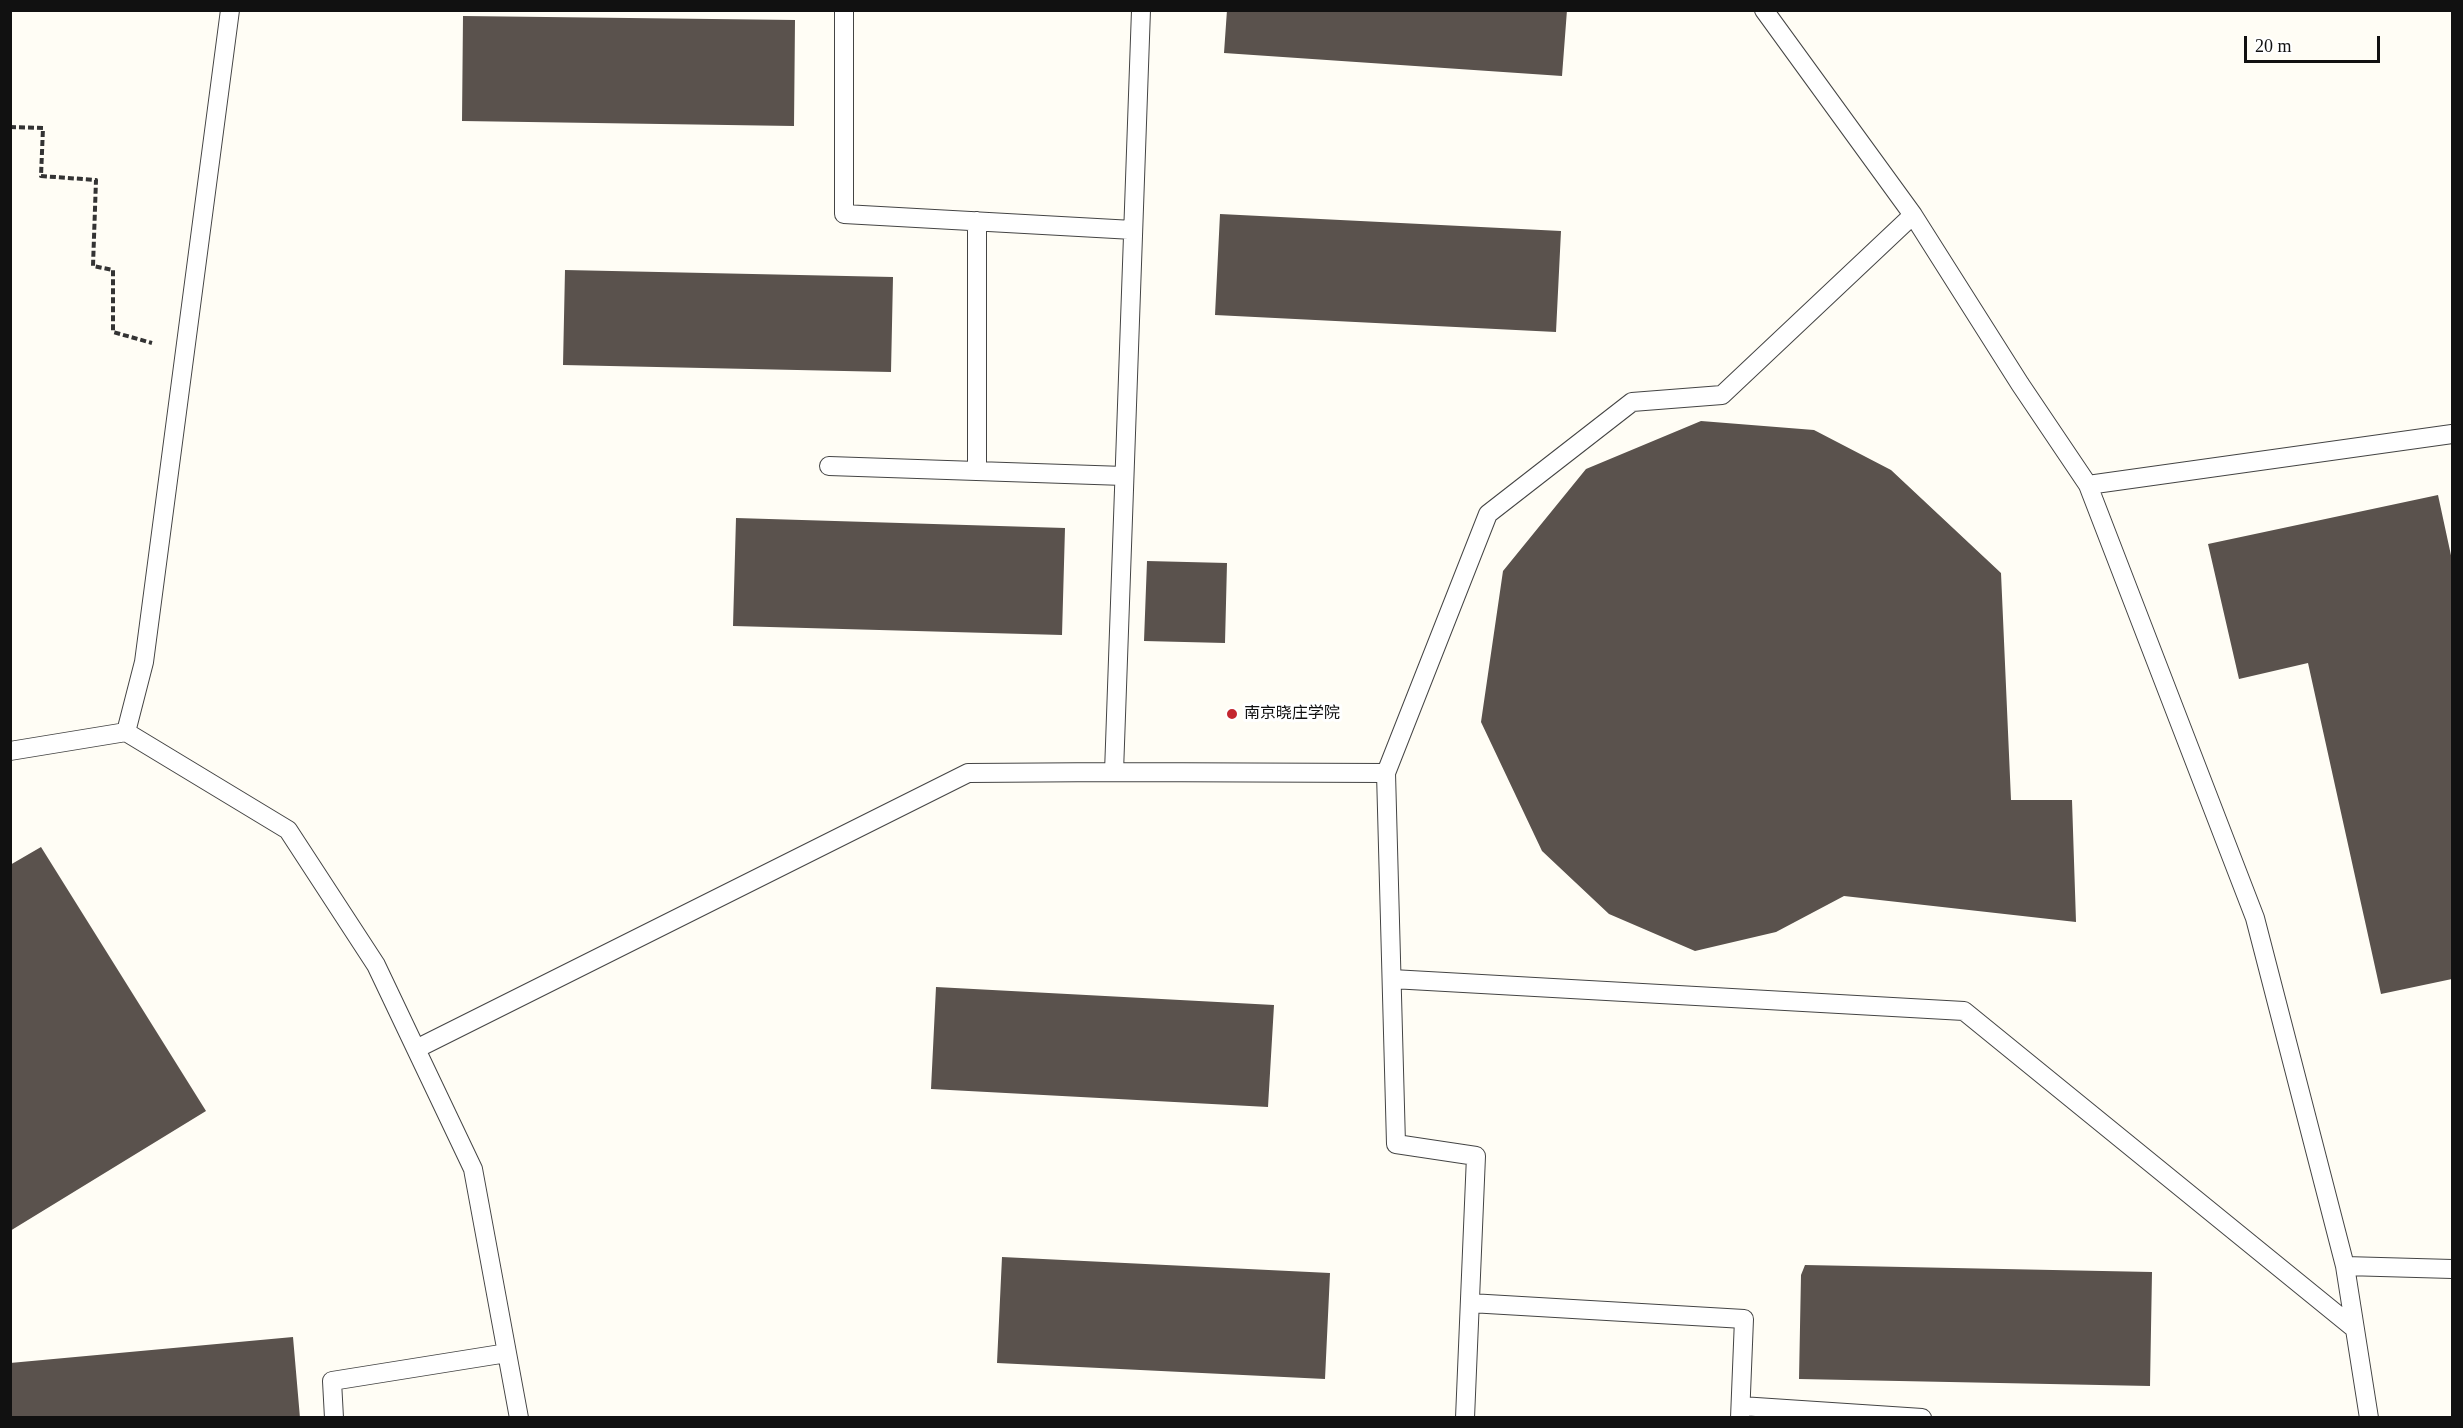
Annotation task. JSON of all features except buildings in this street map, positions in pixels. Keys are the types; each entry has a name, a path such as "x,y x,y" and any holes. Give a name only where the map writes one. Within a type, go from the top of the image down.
{"lane":[{"path":"126,732 144,662 230,10"},
{"path":"844,10 844,214 1133,230"},
{"path":"1114,772 1141,10"},
{"path":"1764,10 1913,214 2020,384 2088,485 2255,918 2344,1266 2369,1418"},
{"path":"1465,1418 1476,1156 1396,1144 1386,773 1488,514 1632,402 1722,395 1913,214"},
{"path":"977,221 977,471"},
{"path":"2088,485 2452,434"},
{"path":"828,466 1124,476"},
{"path":"10,751 126,732 288,830 376,965 473,1169 519,1418"},
{"path":"416,1049 968,773 1386,773"},
{"path":"1392,979 1964,1011 2355,1329"},
{"path":"2344,1266 2452,1269"},
{"path":"1470,1303 1744,1319 1740,1412 1922,1418"},
{"path":"334,1418 332,1381 507,1353"}],"path":[{"path":"10,127 42,128 41,176 96,180 93,266 113,270 113,332 184,352"}],"place":[{"name":"南京晓庄学院","path":"1232,714"}]}
